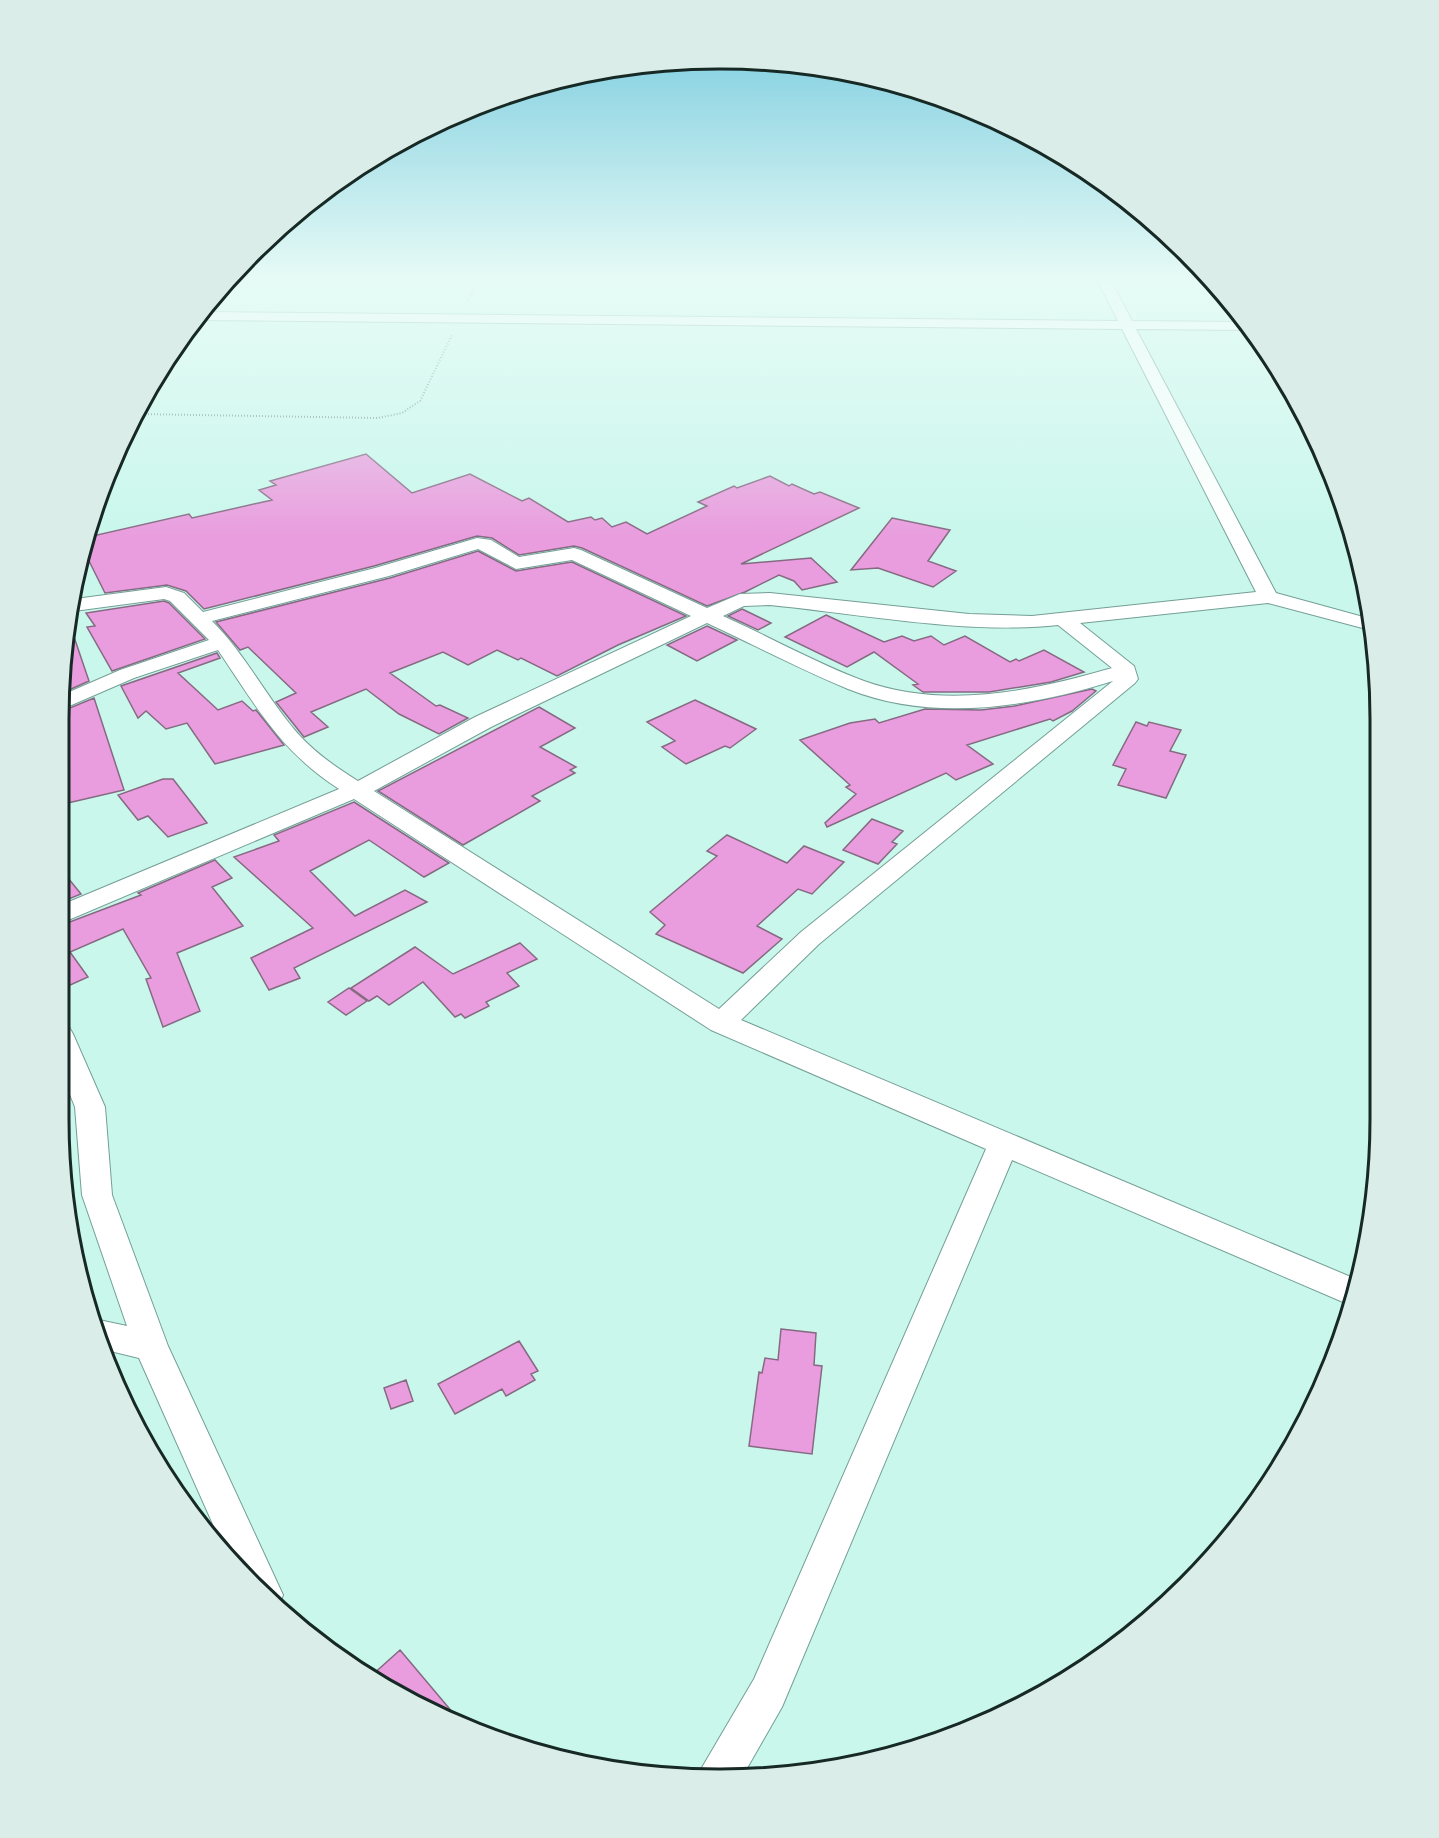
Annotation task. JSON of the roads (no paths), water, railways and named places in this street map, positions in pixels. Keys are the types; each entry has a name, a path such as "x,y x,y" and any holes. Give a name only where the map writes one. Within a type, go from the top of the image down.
{"street":[{"path":"1149,365 1268,597"},
{"path":"197,619 382,572 477,543 485,544 516,563 574,554 708,614 857,685 884,694 920,699 993,701 1050,693 1127,670"},
{"path":"79,605 166,593 177,597 222,642 286,734 319,766 721,1023 1347,1290"},
{"path":"69,912 331,798 356,791 483,722 740,600 771,599 969,620 1064,620 1268,597 1362,622"},
{"path":"721,1023 810,938 1128,679 1127,670 1064,620"},
{"path":"69,700 127,674 222,642"},
{"path":"69,1058 90,1107 97,1195 151,1346 253,1571"},
{"path":"723,1769 768,1693 1004,1143"},
{"path":"107,1336 151,1346"}]}
